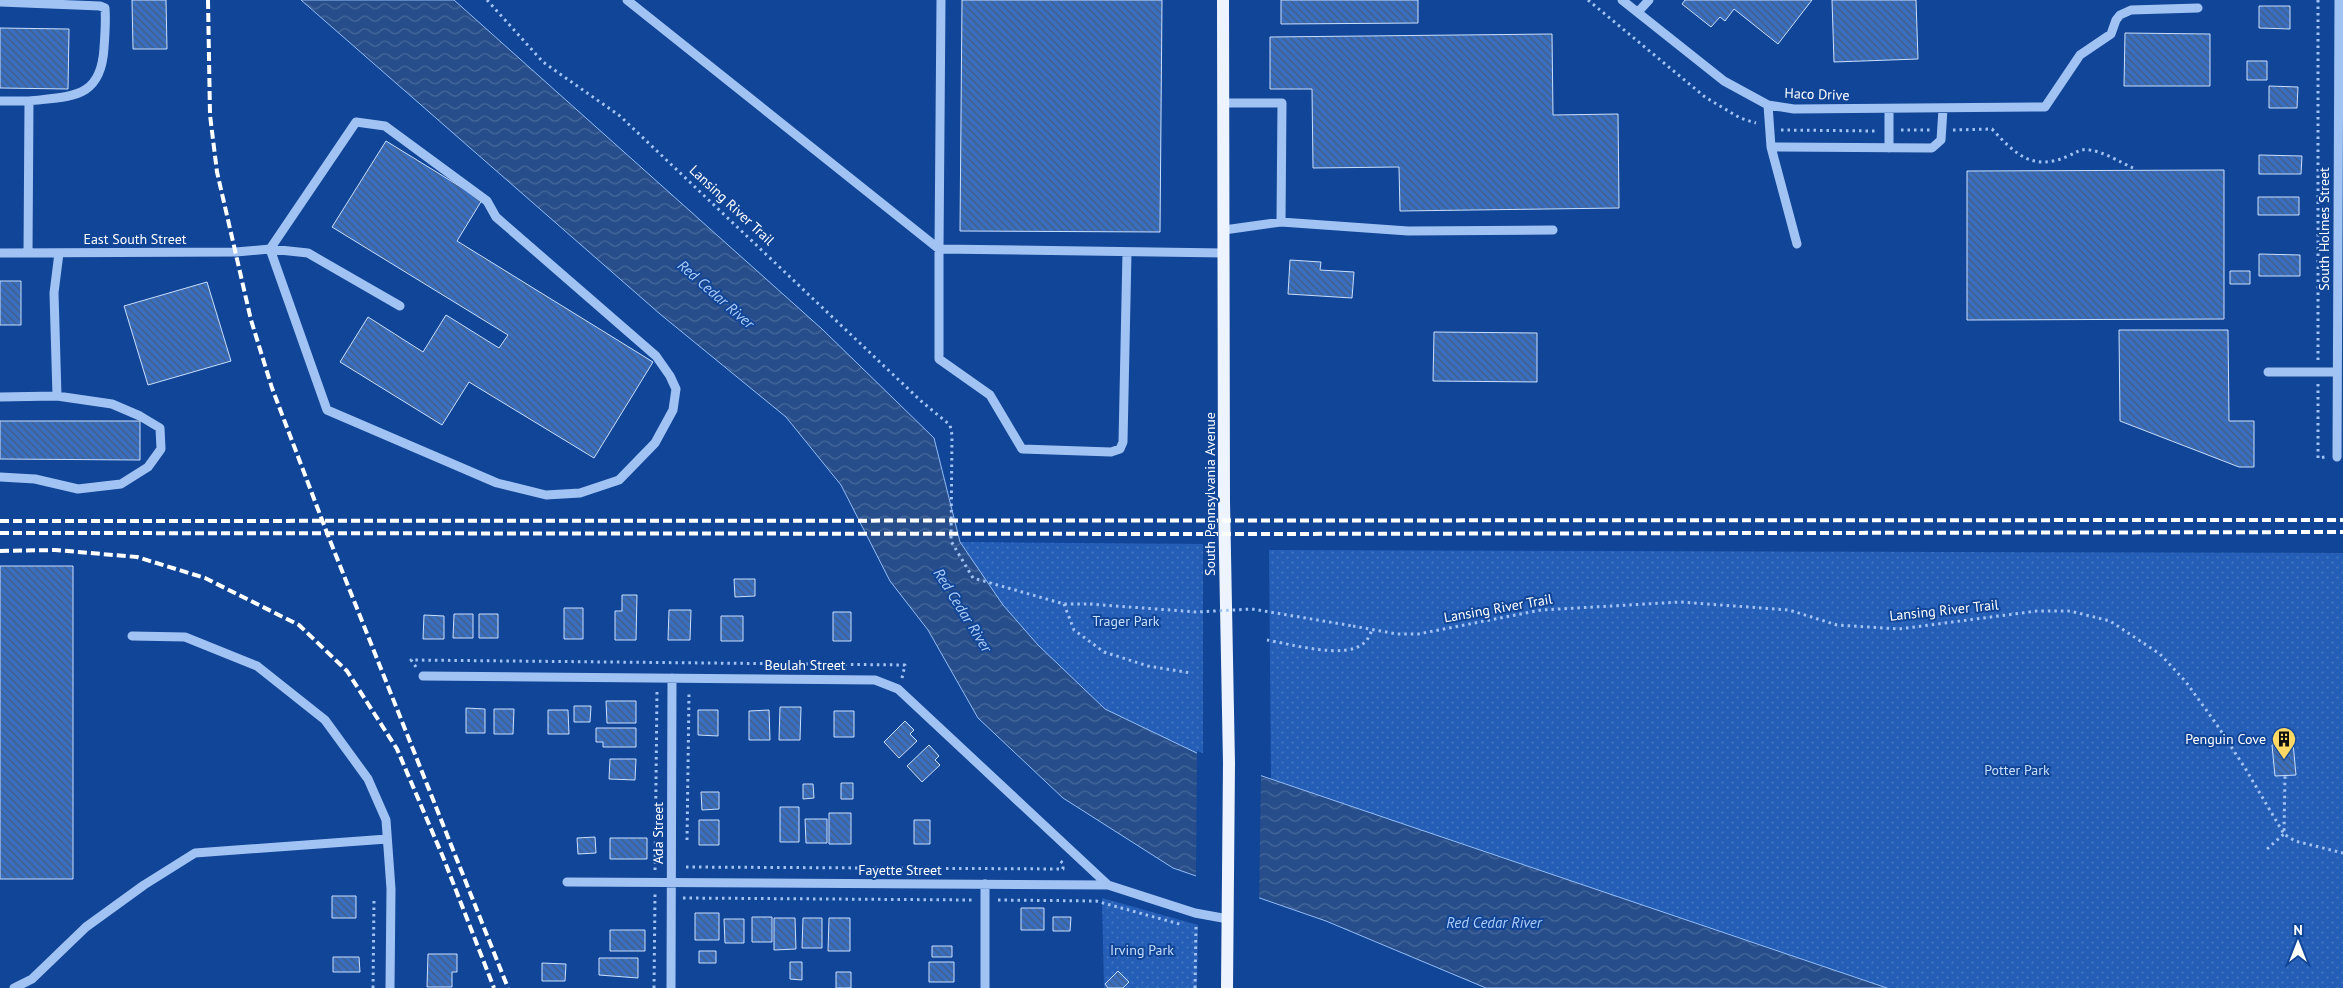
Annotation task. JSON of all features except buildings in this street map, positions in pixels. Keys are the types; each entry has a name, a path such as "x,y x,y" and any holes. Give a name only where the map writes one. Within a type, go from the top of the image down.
{"main road":[{"name":"South Pennsylvania Avenue","path":"1223,0 1224,502 1229,763 1227,988"}],"street":[{"path":"627,0 939,249 1224,253"},
{"path":"941,0 939,359 990,395 1022,449 1111,452 1120,450 1123,442 1127,252"},
{"name":"Haco Drive","path":"1622,0 1724,81 1768,105 1794,109 2045,107 2080,54 2111,34 2120,15 2132,10 2198,8"},
{"path":"1638,12 1649,0"},
{"name":"South Holmes Street","path":"2337,457 2339,0"},
{"path":"0,2 100,6 105,8 103,64 95,84 83,91 29,101 0,101"},
{"path":"28,253 29,101"},
{"path":"1223,103 1282,103 1281,222"},
{"path":"1768,105 1771,147 1797,244"},
{"path":"1889,109 1889,148"},
{"path":"1771,147 1932,148 1941,140 1943,109"},
{"path":"356,122 385,126 487,201 496,216 656,356 670,376 676,389 673,410 655,443 619,480 580,493 546,495 497,483 327,410 270,249 356,122"},
{"path":"1224,230 1281,222 1408,231 1553,230"},
{"name":"East South Street","path":"0,253 236,252 270,249 308,253 400,306"},
{"path":"57,396 54,293 59,253"},
{"path":"2268,372 2337,372"},
{"path":"0,398 57,396 112,404 140,416 160,428 161,450 148,467 121,484 78,489 35,479 0,477"},
{"path":"132,636 184,637 257,666 325,720 368,779 386,820 391,889 390,988"},
{"name":"Beulah Street","path":"422,676 875,680 886,683 898,689 1108,885"},
{"name":"Ada Street","path":"671,988 672,678"},
{"path":"14,988 32,979 86,927 144,885 195,853 387,839"},
{"name":"Fayette Street","path":"567,882 1108,885 1195,913 1228,919"},
{"path":"985,988 986,884"}],"path":[{"name":"Lansing River Trail","path":"487,0 543,62 620,116 921,401 950,424 952,435 951,541 973,578 1064,604 1090,604 1196,612 1252,609 1397,634 1418,634 1541,610 1680,602 1789,610 1837,625 1899,629 2037,611 2070,611 2110,620 2132,634 2166,661 2186,682 2218,725 2284,834"},
{"path":"2318,0 2318,458"},
{"path":"1064,604 1074,630 1104,652 1148,666 1191,673"},
{"path":"1267,640 1335,652 1359,647 1365,642 1372,630"},
{"path":"654,988 656,693 668,663"},
{"path":"656,693 698,694"},
{"path":"686,847 689,694"},
{"path":"2267,849 2284,834 2285,776"},
{"path":"2284,834 2295,841 2343,853"},
{"path":"686,857 686,907"},
{"path":"686,867 1063,869 1063,863 1056,857"},
{"path":"655,898 1096,901 1196,929"},
{"path":"373,988 374,900"},
{"path":"1195,913 1195,988"}],"green space":[{"name":"Trager Park","path":"960,542 1203,544 1203,756 1105,709 1038,645 1003,605"},
{"name":"Potter Park","path":"1269,550 2343,553 2343,988 1887,988 1271,780"},
{"name":"Irving Park","path":"1102,898 1198,925 1197,988 1104,988"}],"water":[{"name":"Red Cedar River","path":"301,0 454,0 822,329 934,438 960,542 1003,605 1038,645 1105,709 1203,756 1887,988 1486,988 1326,921 1173,868 1063,798 978,718 928,630 890,581 841,485 786,417 660,314"}],"pier":[{"path":"1197,751 1261,774 1259,901 1196,879"}],"railway":[{"path":"208,0 210,115 217,172 251,320 272,388 327,533 508,988"},
{"path":"0,521 2343,520"},
{"path":"0,533 1248,534 2343,532"},
{"path":"0,551 55,550 137,557 205,578 299,625 347,671 397,749 443,857 494,988"}],"place":[{"name":"Penguin Cove","path":"2284,760"}]}
